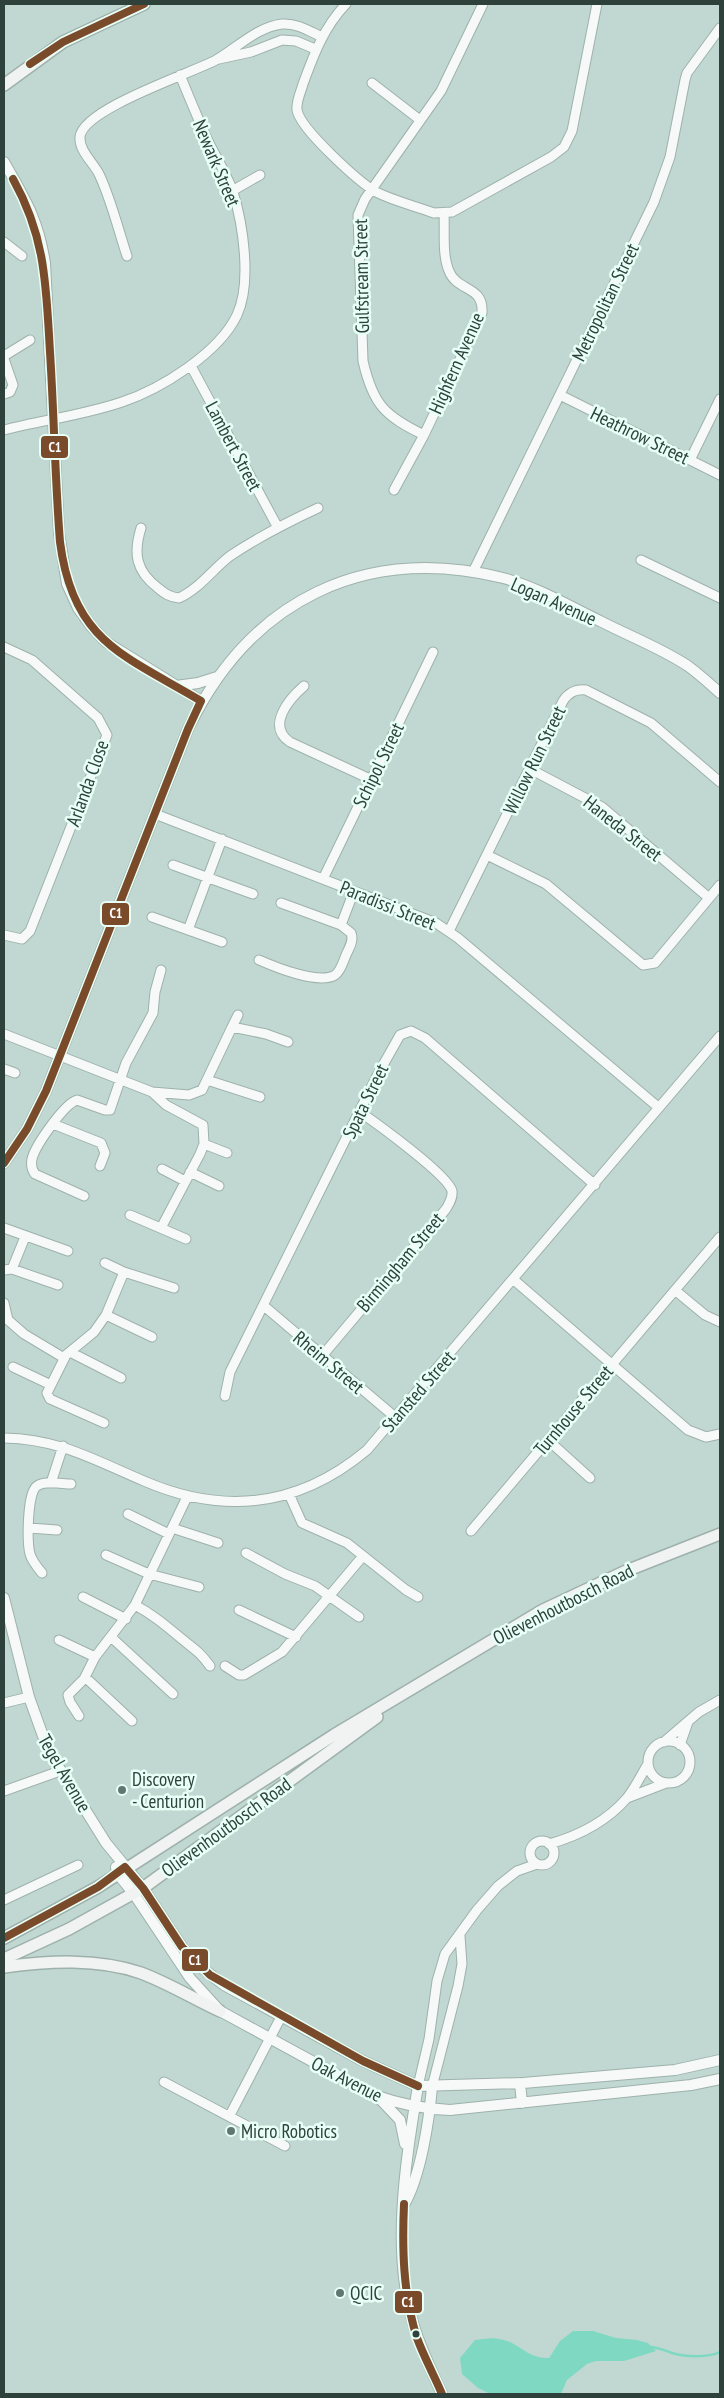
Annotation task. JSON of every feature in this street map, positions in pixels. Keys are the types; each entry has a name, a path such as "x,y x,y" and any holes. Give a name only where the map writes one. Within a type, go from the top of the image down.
{"main road":[{"path":"4,85 30,64 63,42 144,4"},
{"path":"4,78 30,64"},
{"name":"Olievenhoutbosch Road","path":"4,1938 98,1887 121,1870 334,1734 410,1691 484,1644 543,1610 667,1554 720,1527"},
{"name":"Olievenhoutbosch Road","path":"667,1554 720,1534"},
{"name":"Olievenhoutbosch Road","path":"4,1959 69,1928 138,1891 346,1741 410,1691"},
{"path":"4,1968 40,1962 94,1964 112,1967 140,1973 220,2011"}],"street":[{"path":"346,4 315,49 298,102 300,119 358,179 373,190 427,210 444,214 452,212 551,157 564,147 572,131 597,4"},
{"name":"Gulfstream Street","path":"424,436 390,418 373,392 365,369 357,224 360,207 446,81 483,4"},
{"path":"216,60 252,37 282,24 297,25 322,37"},
{"name":"Metropolitan Street","path":"473,572 654,202 670,157 687,73 720,28"},
{"path":"127,256 98,174 81,144 81,132 91,120 107,110 216,60 251,52 282,40 296,41 315,49"},
{"name":"Newark Street","path":"4,430 121,403 146,392 191,366 227,331 237,316 242,301 244,257 240,220 232,191 180,75"},
{"path":"372,83 420,120"},
{"path":"4,162 29,206 42,244 45,263 59,533 67,584 78,608 106,642 201,701"},
{"path":"4,167 13,179"},
{"path":"232,191 260,176"},
{"name":"Highfern Avenue","path":"394,490 424,436 482,314 480,298 474,291 452,278 448,269 444,214"},
{"path":"4,242 22,256"},
{"path":"4,394 10,392 13,387 4,357 30,340"},
{"name":"Lambert Street","path":"191,366 277,526"},
{"name":"Heathrow Street","path":"560,395 720,474"},
{"path":"690,460 720,399"},
{"path":"141,528 135,551 140,570 165,594 179,598 191,591 231,556 277,526 318,508"},
{"path":"641,560 720,598"},
{"name":"Logan Avenue","path":"4,1163 33,1116 60,1056 188,729 201,701 217,677 243,645 268,623 308,595 336,584 393,569 434,568 473,572 504,578 540,591 682,662 720,692"},
{"name":"Arlanda Close","path":"4,647 32,660 98,718 107,735 30,931 22,939 4,936"},
{"name":"Schipol Street","path":"323,879 433,652"},
{"path":"176,686 193,684 217,677"},
{"path":"304,686 291,697 281,716 279,722 282,733 290,742 370,780"},
{"name":"Willow Run Street","path":"449,931 566,696 579,689 586,690 650,723 720,782"},
{"name":"Haneda Street","path":"530,769 602,808 709,898"},
{"name":"Paradissi Street","path":"155,814 354,891 419,914 449,931 658,1107"},
{"path":"188,930 222,839"},
{"path":"487,855 546,884 643,965 655,963 720,885"},
{"path":"173,865 253,894"},
{"path":"341,925 354,891"},
{"path":"259,960 297,974 325,978 334,976 340,970 353,937 349,930 341,925 281,903"},
{"path":"152,917 222,942"},
{"path":"84,1196 33,1171 34,1155 66,1106 77,1100 110,1110 129,1056 154,1013 155,992 160,970"},
{"path":"4,1034 152,1092 196,1094 202,1090 208,1080 238,1015"},
{"path":"232,1027 266,1034 288,1042"},
{"name":"Spata Street","path":"225,1396 230,1372 396,1040 406,1032 411,1031 425,1038 595,1185"},
{"name":"Stansted Street","path":"4,1438 41,1441 63,1446 144,1482 187,1497 244,1503 289,1494 322,1482 367,1450 514,1280 658,1107 720,1036"},
{"path":"4,1069 15,1073"},
{"path":"208,1080 260,1097"},
{"path":"152,1092 166,1105 201,1122 204,1128 204,1144 161,1228"},
{"name":"Birmingham Street","path":"322,1356 446,1209 452,1195 451,1189 442,1178 393,1136 360,1112"},
{"path":"53,1124 101,1143 105,1153 100,1166"},
{"path":"204,1144 227,1153"},
{"path":"162,1169 185,1182"},
{"path":"190,1172 219,1186"},
{"path":"130,1215 186,1240"},
{"path":"4,1228 25,1237 68,1250"},
{"path":"25,1237 8,1270 58,1285"},
{"name":"Turnhouse Street","path":"472,1531 720,1237"},
{"path":"105,1263 124,1272 174,1288"},
{"path":"104,1423 50,1399 47,1393 67,1355 94,1332 106,1315 124,1272"},
{"path":"514,1280 688,1430 706,1436 720,1434"},
{"path":"676,1291 705,1315 720,1322"},
{"path":"4,1303 6,1321 24,1334 121,1378"},
{"name":"Rheim Street","path":"264,1306 395,1417"},
{"path":"106,1315 152,1337"},
{"path":"13,1367 51,1385"},
{"path":"548,1440 590,1478"},
{"path":"50,1483 63,1446"},
{"path":"42,1573 33,1561 30,1553 29,1528 33,1490 40,1484 72,1484"},
{"path":"289,1494 302,1523 347,1543 418,1597"},
{"path":"79,1716 68,1695 85,1676 95,1657 135,1605 187,1497"},
{"path":"128,1514 171,1531 218,1542"},
{"path":"29,1528 57,1530"},
{"path":"246,1553 285,1574 315,1586 359,1617"},
{"path":"106,1555 149,1574 199,1587"},
{"path":"225,1666 239,1675 244,1675 278,1656 363,1556"},
{"path":"83,1597 126,1619"},
{"name":"Tegel Avenue","path":"4,1598 6,1622 29,1697 48,1750 115,1856 121,1870 138,1891"},
{"path":"135,1605 160,1619 182,1639 198,1650 210,1666"},
{"path":"238,1610 296,1637"},
{"path":"111,1636 173,1694"},
{"path":"59,1640 95,1657"},
{"path":"85,1676 132,1721"},
{"path":"4,1703 29,1697"},
{"path":"627,1798 648,1764 651,1752 699,1712 720,1700"},
{"path":"680,1745 688,1722"},
{"path":"517,1871 537,1864 548,1864 554,1854 573,1837 627,1798 666,1783 680,1780 689,1769 688,1755 680,1745 664,1742"},
{"path":"648,1764 654,1776 666,1783"},
{"path":"4,1792 60,1770"},
{"path":"442,2393 417,2337 407,2298 402,2248 403,2183 406,2160 418,2086 429,2039 431,2012 441,1962 450,1946 460,1936 488,1897 517,1871 538,1842 550,1844 573,1837"},
{"path":"550,1844 554,1854"},
{"path":"530,1851 532,1859 537,1864"},
{"path":"4,1900 78,1865"},
{"name":"Oak Avenue","path":"138,1891 190,1978 220,2011 374,2095 415,2106 450,2110 691,2085 720,2079"},
{"name":"Oak Avenue","path":"138,1891 182,1947 202,1968 224,1985 282,2015 363,2062 418,2086 520,2083 675,2070 720,2060"},
{"path":"404,2204 412,2188 430,2108 432,2087 458,1986 462,1964 460,1936"},
{"path":"230,2115 268,2038 282,2015"},
{"path":"164,2082 230,2115 285,2146"},
{"path":"520,2083 522,2103"},
{"path":"374,2095 400,2120 404,2130 406,2160"}],"shaded area":[{"path":"573,2331 593,2331 616,2338 637,2340 648,2343 656,2351 624,2361 596,2361 587,2364 567,2380 561,2394 490,2394 478,2388 462,2374 460,2358 475,2340 493,2338 506,2341 534,2356 549,2358 560,2341"}],"waterway":[{"path":"649,2347 690,2356 703,2356 720,2352"}],"transit line":[{"name":"C1","path":"30,64 63,42 144,4"},
{"name":"C1","path":"4,1163 27,1129 46,1091 188,729 201,701 148,671 106,642 90,624 77,603 67,576 60,542 45,284 38,242 32,222 13,179"},
{"name":"C1","path":"4,1938 98,1887 125,1867 143,1888 182,1947 210,1975 363,2061 418,2086"},
{"name":"C1","path":"404,2204 404,2271 412,2321 417,2338 442,2394"}],"place":[{"name":"Discovery - Centurion","path":"122,1790"},
{"name":"Micro Robotics","path":"231,2131"},
{"name":"QCIC","path":"340,2293"}]}
